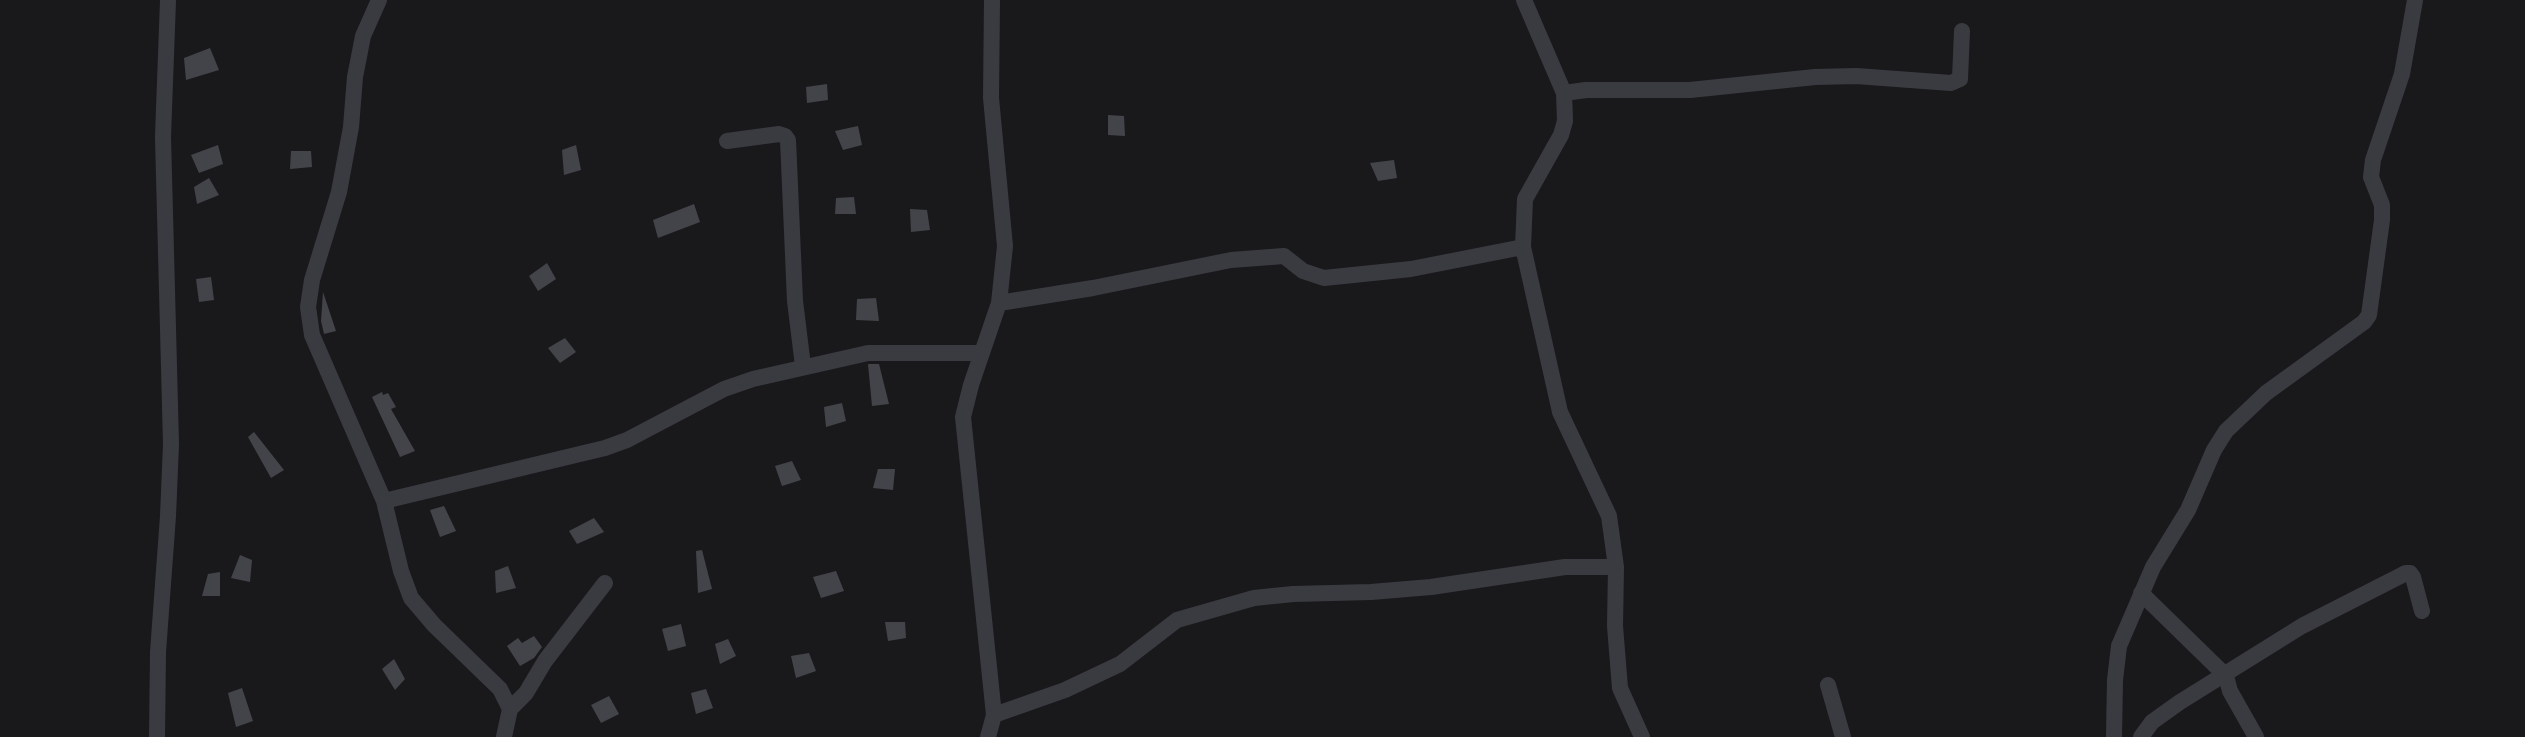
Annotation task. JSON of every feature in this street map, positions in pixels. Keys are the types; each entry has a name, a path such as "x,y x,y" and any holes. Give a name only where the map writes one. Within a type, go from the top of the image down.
{"street":[{"path":"157,737 158,652 171,444 163,137 168,0"},
{"path":"379,0 363,36 339,192 312,280 308,307 312,335 384,501 411,598 434,625 500,689 510,709"},
{"path":"988,737 994,715 963,417 999,303 1005,246 991,98 992,0"},
{"path":"1524,0 1564,93 1565,121 1561,135 1525,199 1523,247 1560,412 1609,516 1616,567 1615,626 1620,688 1642,737"},
{"path":"2114,737 2119,646 2153,567 2188,510 2197,485 2226,431 2266,393 2364,322 2369,315 2382,220 2382,205 2371,177 2373,160 2402,74 2415,0"},
{"path":"1564,93 1586,90 1690,90 1815,77 1856,76 1951,83 1960,79 1962,31"},
{"path":"727,141 779,134 788,140 795,301 803,366"},
{"path":"999,303 1231,260 1284,256 1303,271 1324,278 1411,269 1523,247"},
{"path":"384,501 605,448 627,440 724,389 803,366 868,353 981,353"},
{"path":"994,715 1065,690 1120,664 1177,620 1254,598 1431,587 1565,567 1616,567"},
{"path":"2141,737 2162,714 2302,626 2406,573 2413,577 2422,611"},
{"path":"504,737 510,709 526,693 545,661 605,583"},
{"path":"2141,593 2226,676 2230,691 2256,737"},
{"path":"1828,685 1843,737"}],"building":[{"path":"210,48 219,70 186,80 184,58"},
{"path":"827,84 828,100 807,103 806,87"},
{"path":"1108,115 1124,116 1125,136 1108,135"},
{"path":"858,126 862,145 843,150 835,131"},
{"path":"218,145 223,164 199,173 191,155"},
{"path":"576,145 581,170 564,175 562,150"},
{"path":"291,151 311,151 312,167 290,169"},
{"path":"1394,160 1397,178 1378,181 1370,163"},
{"path":"209,178 219,195 197,204 194,187"},
{"path":"854,197 856,214 835,214 836,198"},
{"path":"694,204 700,222 658,238 653,220"},
{"path":"910,209 927,210 930,230 911,232"},
{"path":"547,263 556,279 538,291 529,276"},
{"path":"211,277 214,300 199,302 196,279"},
{"path":"323,292 336,331 324,334 321,321"},
{"path":"876,298 879,321 856,320 857,299"},
{"path":"565,338 576,352 560,363 548,348"},
{"path":"868,364 879,364 889,404 872,406"},
{"path":"382,392 383,395 388,393 396,407 391,409 415,451 400,457 372,397"},
{"path":"842,403 846,421 826,427 824,407"},
{"path":"254,432 284,470 271,478 248,437"},
{"path":"792,461 801,480 782,486 775,466"},
{"path":"878,469 895,469 893,490 873,488"},
{"path":"444,506 456,531 440,537 430,510"},
{"path":"594,518 604,532 577,544 569,531"},
{"path":"702,550 712,589 698,593 696,551"},
{"path":"240,555 252,560 250,582 231,578"},
{"path":"508,566 516,588 496,593 495,571"},
{"path":"836,571 844,591 821,598 813,577"},
{"path":"220,572 220,596 202,596 208,574"},
{"path":"885,622 905,622 906,638 888,641"},
{"path":"681,624 686,646 668,651 662,629"},
{"path":"534,636 542,647 534,658 520,666 507,646 518,638 522,643"},
{"path":"728,639 736,656 720,664 715,644"},
{"path":"809,653 816,671 796,678 791,656"},
{"path":"394,659 405,679 395,690 382,669"},
{"path":"242,688 253,721 236,727 228,693"},
{"path":"706,689 713,708 696,714 691,693"},
{"path":"609,696 619,714 601,723 591,705"}]}
